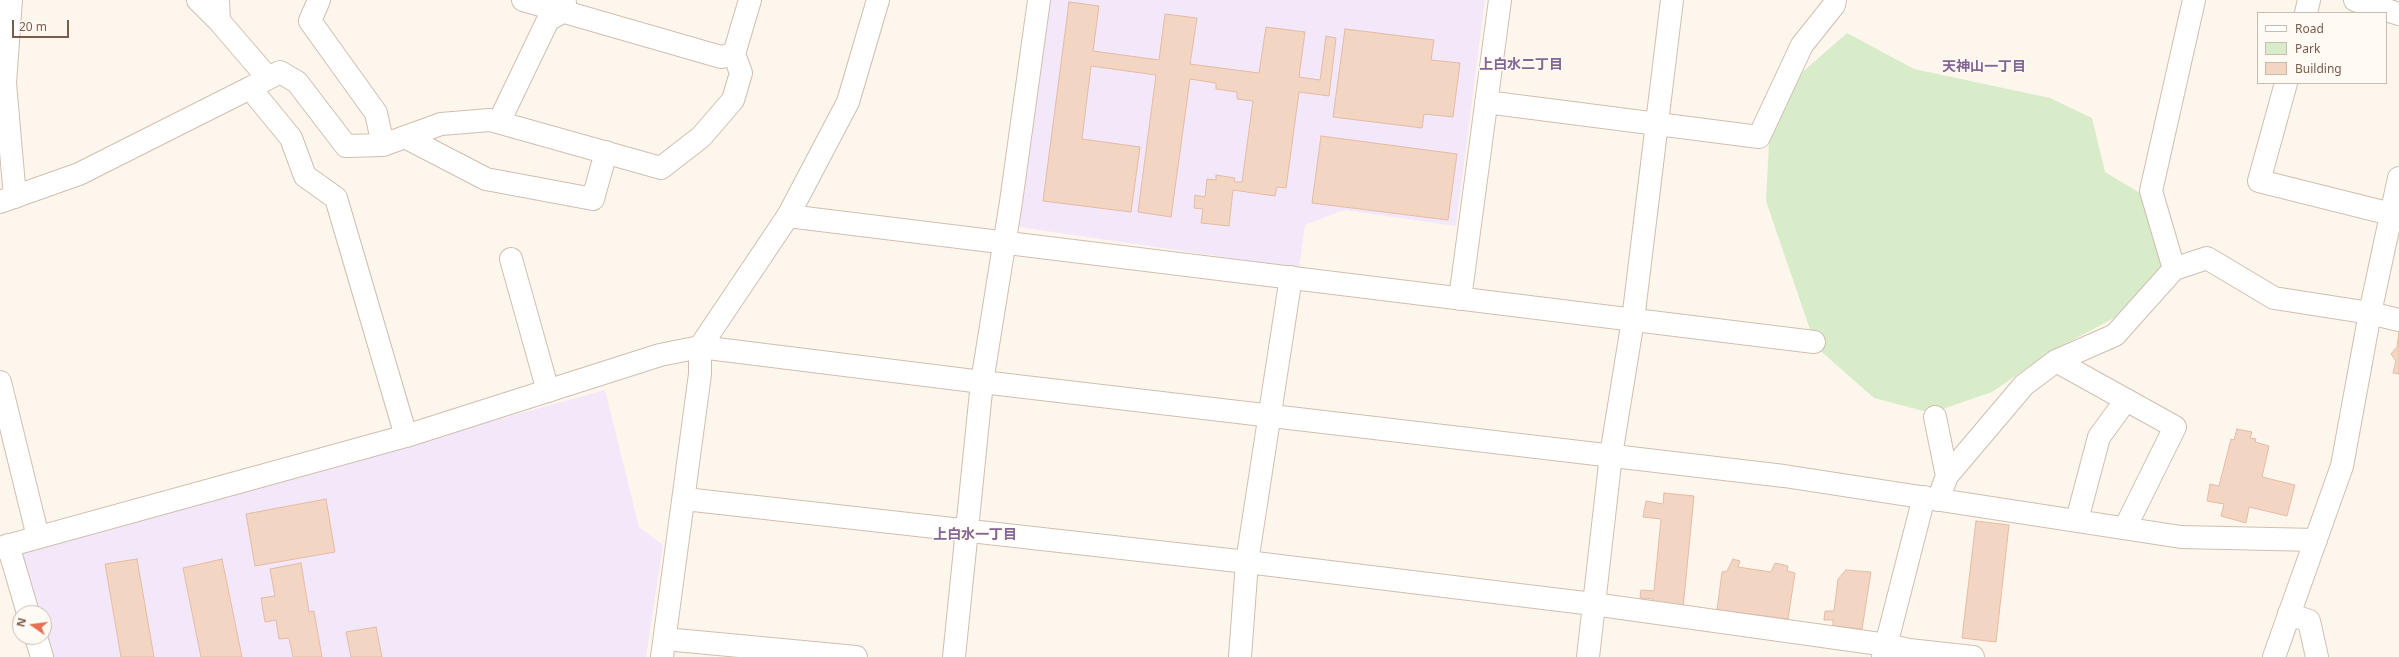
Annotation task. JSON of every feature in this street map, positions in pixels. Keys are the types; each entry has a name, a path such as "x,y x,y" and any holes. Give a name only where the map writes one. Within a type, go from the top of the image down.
{"street":[{"path":"198,0 219,10 291,138 305,176 336,198 406,436"},
{"path":"319,0 310,21 376,113 383,145"},
{"path":"523,0 564,6 722,57 734,54"},
{"path":"17,1 3,83 8,200 79,174 280,72 296,82 346,146 383,145 440,124 490,120 661,168 700,137 733,100 741,73 734,54 750,0"},
{"path":"856,657 664,648 685,499 700,374 700,346 788,216 848,102 878,0"},
{"path":"954,657 982,382 1005,241 1039,0"},
{"path":"1460,299 1500,0"},
{"path":"1588,657 1611,454 1633,320 1672,0"},
{"path":"1486,102 1759,137 1802,45 1834,5 1835,0"},
{"path":"2174,269 2151,191 2194,0"},
{"path":"2306,12 2309,0"},
{"path":"2355,0 2399,14"},
{"path":"499,122 548,20 564,6"},
{"path":"2286,84 2259,181 2391,214"},
{"path":"405,137 486,179 593,199 606,152"},
{"path":"2274,657 2342,466 2370,313 2399,178"},
{"path":"788,216 1005,241 1814,342"},
{"path":"511,258 548,391"},
{"path":"1885,651 1931,499 1947,476 2024,385 2056,361 2115,335 2174,269 2207,258 2274,298 2370,313 2399,320"},
{"path":"1240,657 1247,562 1271,415 1291,277"},
{"path":"25,605 4,547 406,436 660,355 700,346 982,382 1611,454 1784,476 2181,537 2316,540"},
{"path":"2056,361 2175,426 2125,528"},
{"path":"0,382 38,537"},
{"path":"2077,520 2098,437 2126,400"},
{"path":"1935,417 1947,476"},
{"path":"685,499 1247,562 1593,604 1885,651 1909,650 1973,657"},
{"path":"2289,614 2309,621 2317,657"},
{"path":"38,645 42,657"}],"shaded area":[{"path":"1048,0 1485,0 1456,226 1344,210 1305,225 1299,268 1019,227"},
{"path":"605,390 639,527 663,545 646,657 52,657 48,645 52,645 52,605 37,605 21,551"}],"green space":[{"path":"1847,33 1914,69 2050,98 2092,118 2105,172 2140,193 2164,272 2114,318 2052,351 1992,392 1931,413 1874,398 1816,347 1766,201 1769,142 1790,83"}],"building":[{"path":"1069,2 1099,6 1093,51 1159,60 1165,14 1197,18 1190,64 1259,73 1266,27 1305,32 1299,77 1320,80 1326,36 1336,38 1329,96 1299,92 1286,188 1277,187 1275,196 1233,190 1229,226 1201,223 1203,209 1194,208 1195,195 1205,197 1207,179 1216,180 1216,175 1235,178 1234,182 1242,182 1253,101 1237,99 1237,92 1216,89 1216,83 1190,79 1171,217 1138,212 1156,75 1091,66 1082,139 1140,147 1131,212 1043,201"},
{"path":"1345,29 1434,40 1431,60 1460,63 1453,117 1424,114 1422,128 1333,117"},
{"path":"1321,136 1457,154 1448,220 1312,203"},
{"path":"2399,332 2399,374 2393,373 2396,361 2391,354 2397,347"},
{"path":"2237,429 2252,432 2250,438 2256,439 2255,442 2269,446 2262,477 2295,485 2287,516 2249,507 2246,523 2221,516 2224,504 2207,501 2210,484 2219,486 2231,439 2234,440"},
{"path":"1664,493 1694,496 1683,608 1653,605 1653,599 1640,598 1641,590 1654,591 1661,519 1643,517 1646,501 1663,504"},
{"path":"326,499 335,552 255,566 246,514"},
{"path":"1976,521 2009,525 1996,642 1962,638"},
{"path":"137,559 154,657 121,657 105,564"},
{"path":"222,559 242,657 201,657 183,568"},
{"path":"1733,559 1740,561 1738,567 1771,572 1775,563 1788,566 1787,571 1795,573 1788,619 1717,610 1722,572 1727,571"},
{"path":"301,563 309,612 314,611 322,657 293,657 289,638 279,639 276,620 265,622 261,598 275,596 270,569"},
{"path":"1846,570 1871,572 1862,629 1833,626 1833,620 1824,620 1825,611 1834,611 1838,579"},
{"path":"376,627 382,657 351,657 346,632"}],"district":[{"name":"上白水二丁目","path":"1521,65"},
{"name":"天神山一丁目","path":"1984,67"},
{"name":"上白水一丁目","path":"975,535"}]}
